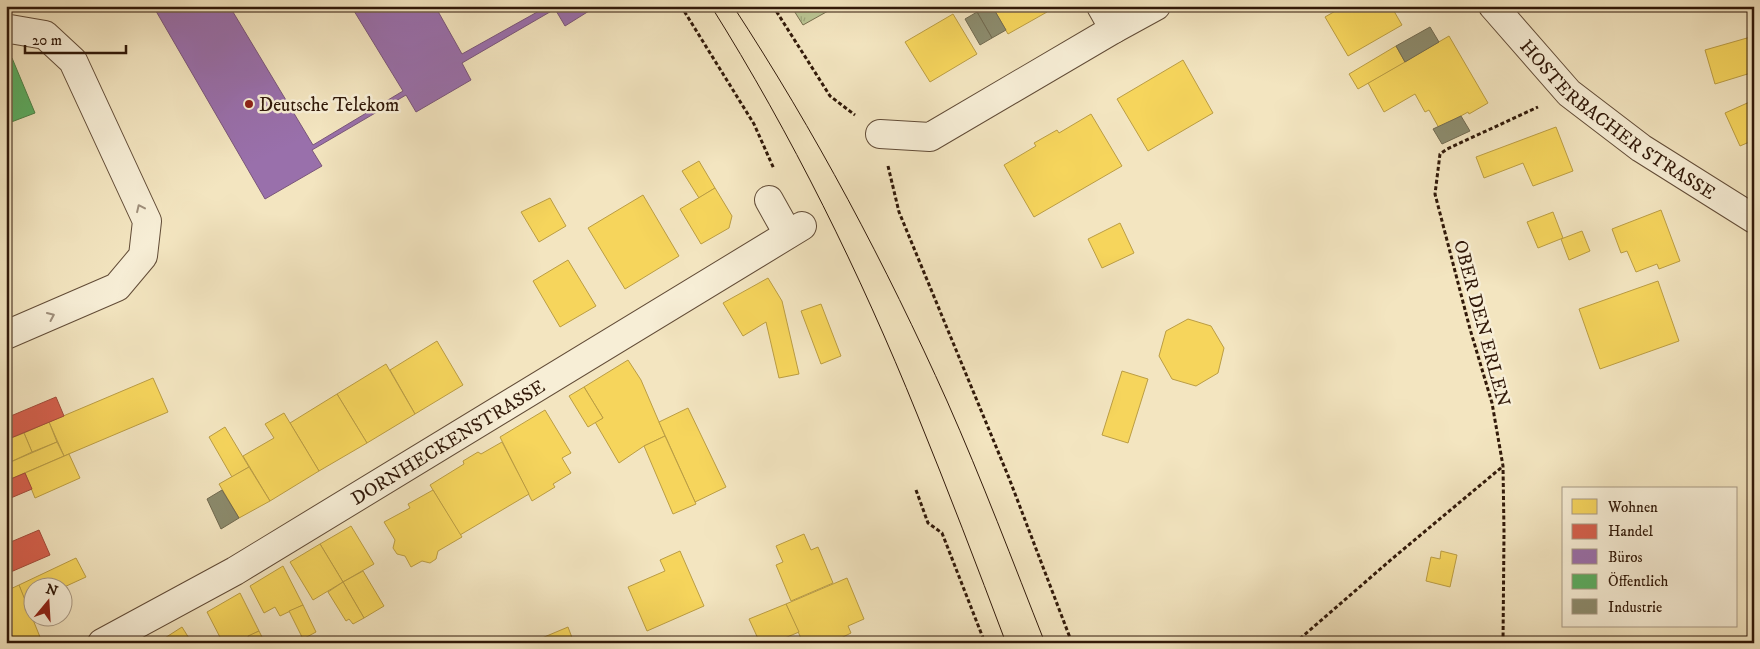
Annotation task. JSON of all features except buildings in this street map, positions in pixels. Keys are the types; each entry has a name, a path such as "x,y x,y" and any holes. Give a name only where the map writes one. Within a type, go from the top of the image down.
{"street":[{"path":"880,134 930,137 1107,18 1156,6"},
{"name":"HOSTERBACHER STRASSE","path":"1493,6 1568,93 1641,148 1754,220"},
{"path":"6,31 10,29 45,35 73,62 146,221 143,256 117,287 6,335"},
{"name":"DORNHECKENSTRASSE","path":"102,643 235,571 795,230 773,188"}],"path":[{"path":"681,6 754,124 773,188"},
{"path":"773,6 830,96 880,134 899,212 1008,478 1072,643"},
{"name":"OBER DEN ERLEN","path":"1503,643 1503,466 1492,403 1470,329 1435,194 1440,154 1447,149 1568,93"},
{"path":"1295,643 1503,466"},
{"path":"916,490 928,523 942,532 985,643"}],"green space":[{"path":"791,6 837,6 803,25"}],"tram line":[{"path":"711,6 797,155 848,257 917,414 1006,643"},
{"path":"733,6 821,150 874,249 924,350 960,431 1045,643"}],"place":[{"name":"Deutsche Telekom","path":"249,104"}]}
